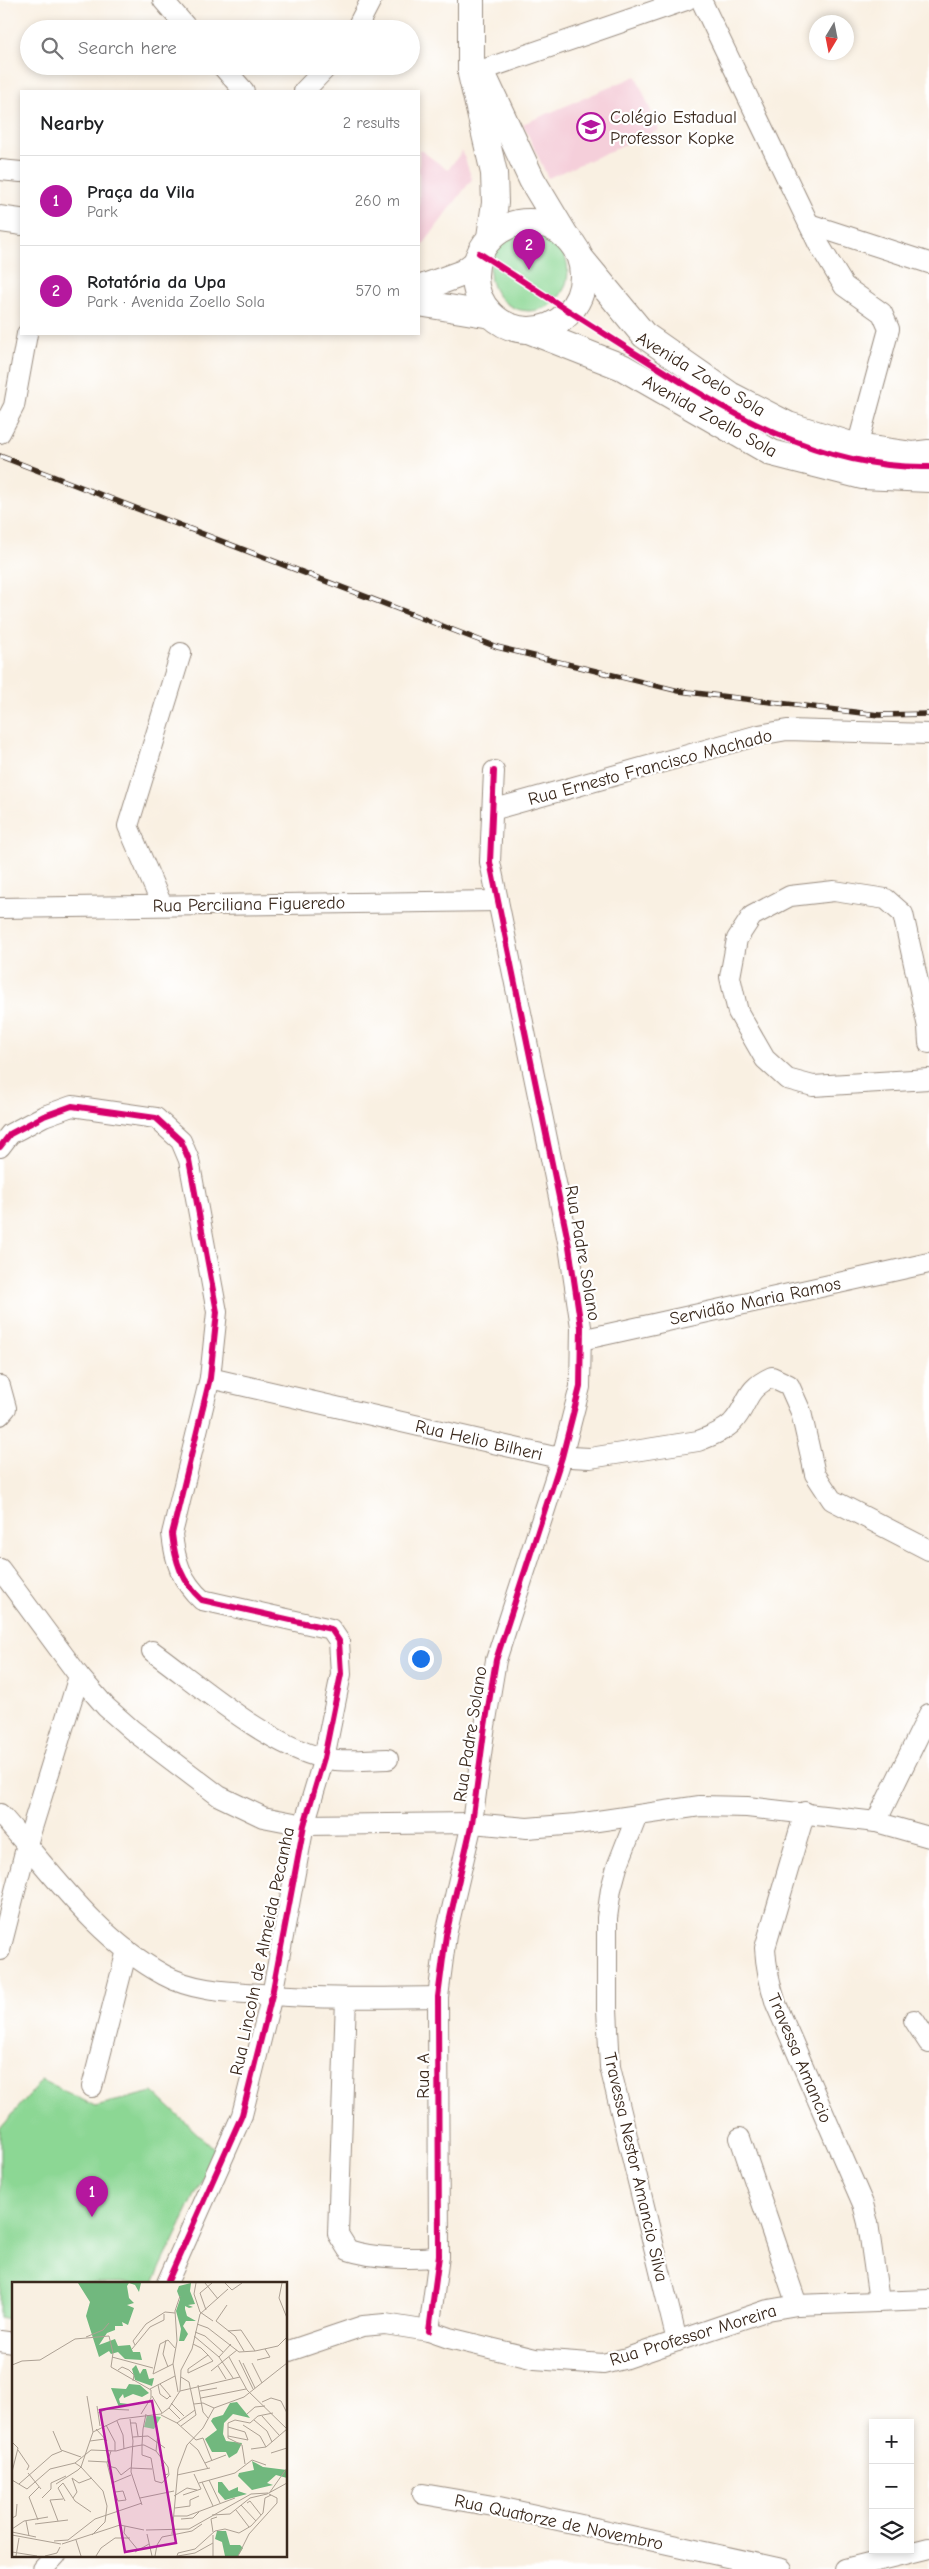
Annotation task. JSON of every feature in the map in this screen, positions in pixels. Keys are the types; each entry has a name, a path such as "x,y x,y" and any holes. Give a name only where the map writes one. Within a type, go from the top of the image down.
{"main road":[{"path":"471,0 470,39 494,173 495,203 490,237"},
{"path":"476,72 532,180 565,235 575,246 582,260 584,278 580,296 570,312 558,322 544,328 528,330 502,323 491,315 480,299 475,281 476,263 484,244 490,237 504,228 519,222 535,222 551,226 565,235"},
{"path":"0,218 20,222"},
{"name":"Avenida Zoello Sola","path":"582,260 644,335 730,395 788,425 857,447 913,455 929,453"},
{"path":"420,288 463,274 476,263"},
{"path":"420,303 491,315"},
{"name":"Avenida Zoello Sola","path":"528,330 622,367 772,454 862,476 929,479"}],"street":[{"path":"163,0 180,20"},
{"path":"361,20 371,0"},
{"path":"476,72 686,0"},
{"path":"701,0 809,224 844,286 882,313 889,329 857,447"},
{"path":"230,75 243,90"},
{"path":"305,90 319,75"},
{"path":"0,170 20,172"},
{"path":"809,224 929,263"},
{"path":"0,433 14,406 27,335"},
{"path":"162,904 128,826 181,654"},
{"name":"Rua Ernesto Francisco Machado","path":"492,810 759,735 787,730 929,734"},
{"name":"Rua Padre Solano","path":"494,771 490,862 569,1246 581,1327 581,1340 580,1387 562,1457 496,1660 472,1823 527,1828 637,1816 700,1806 805,1812 876,1822 929,1837"},
{"path":"929,1043 928,1027 904,914 886,899 834,891 790,896 752,916 737,939 730,977 738,1012 766,1059 787,1080 813,1086 929,1079"},
{"name":"Rua Perciliana Figueredo","path":"0,908 162,904 498,901"},
{"path":"0,1147 10,1134 44,1116 72,1106 156,1118 181,1141 189,1160 217,1312 210,1378"},
{"name":"Servidão Maria Ramos","path":"581,1340 929,1263"},
{"name":"Rua Helio Bilheri","path":"210,1378 550,1456 590,1458 698,1441 732,1423 756,1384 772,1377 790,1385 802,1412 815,1474 832,1500 929,1550"},
{"name":"Rua Lincoln de Almeida Pecanha","path":"167,2282 242,2115 272,1995 304,1825 324,1758 341,1674 340,1647 334,1633 330,1630 202,1600 190,1589 181,1576 174,1553 172,1534 210,1378"},
{"path":"0,1386 6,1408 0,1415"},
{"path":"0,1569 79,1676 106,1707 132,1730 219,1796 263,1817 304,1825 472,1823"},
{"path":"152,1651 254,1725 284,1744 324,1758 388,1759"},
{"path":"0,1950 27,1844 79,1676"},
{"path":"876,1822 926,1720"},
{"name":"Travessa Amancio","path":"805,1812 765,1948 766,1964 769,1984 780,2012 863,2204 868,2223 878,2301"},
{"path":"0,1814 72,1898 127,1950 165,1976 211,1991 346,1998 438,1997"},
{"name":"Travessa Nestor Amancio Silva","path":"637,1816 617,1867 611,1889 607,1918 606,2009 610,2068 676,2340"},
{"name":"Rua A","path":"429,2331 440,2256 438,1997 446,1936 472,1823"},
{"path":"92,2086 127,1950"},
{"path":"346,1998 338,2234 348,2250 361,2255 427,2258 440,2256"},
{"path":"914,2020 929,2043"},
{"path":"740,2138 770,2219 797,2305"},
{"name":"Rua Professor Moreira","path":"288,2351 363,2326 385,2324 429,2331 449,2338 535,2359 603,2364 627,2358 735,2319 768,2310 797,2305 929,2300"},
{"name":"Rua Quatorze de Novembro","path":"423,2494 499,2508 782,2569"},
{"path":"845,2569 929,2548"},
{"path":"43,2569 55,2556"}],"shaded area":[{"name":"Colégio Estadual Professor Kopke","path":"636,76 659,130 548,178 523,124"},
{"path":"420,150 448,170 462,151 472,179 420,249"}],"green space":[{"path":"529,233 544,236 557,244 565,257 568,272 565,287 557,300 544,308 529,311 514,308 501,300 493,287 490,272 493,257 501,244 514,236"},
{"path":"42,2080 95,2106 153,2092 216,2151 153,2282 12,2282 12,2320 0,2317 0,2129"}],"railway":[{"path":"0,456 497,647 679,691 879,715 929,714"}],"cycle path":[{"name":"Avenida Zoelo Sola","path":"479,253 700,393 771,431 808,446 847,458 887,465 929,467"},
{"path":"429,2331 439,2256 438,1997 446,1935 472,1823 496,1660 562,1457 580,1387 581,1327 569,1246 490,862 494,771"},
{"path":"0,1147 10,1134 44,1116 72,1106 156,1118 181,1141 189,1160 217,1312 210,1378 172,1534 177,1562 184,1578 202,1600 331,1629 339,1641 341,1674 324,1758 304,1825 272,1995 242,2115 167,2282"}],"place":[{"name":"Colégio Estadual Professor Kopke","path":"591,127"},
{"name":"Rotatória da Upa","path":"529,270"},
{"name":"Praça da Vila","path":"92,2217"}]}
